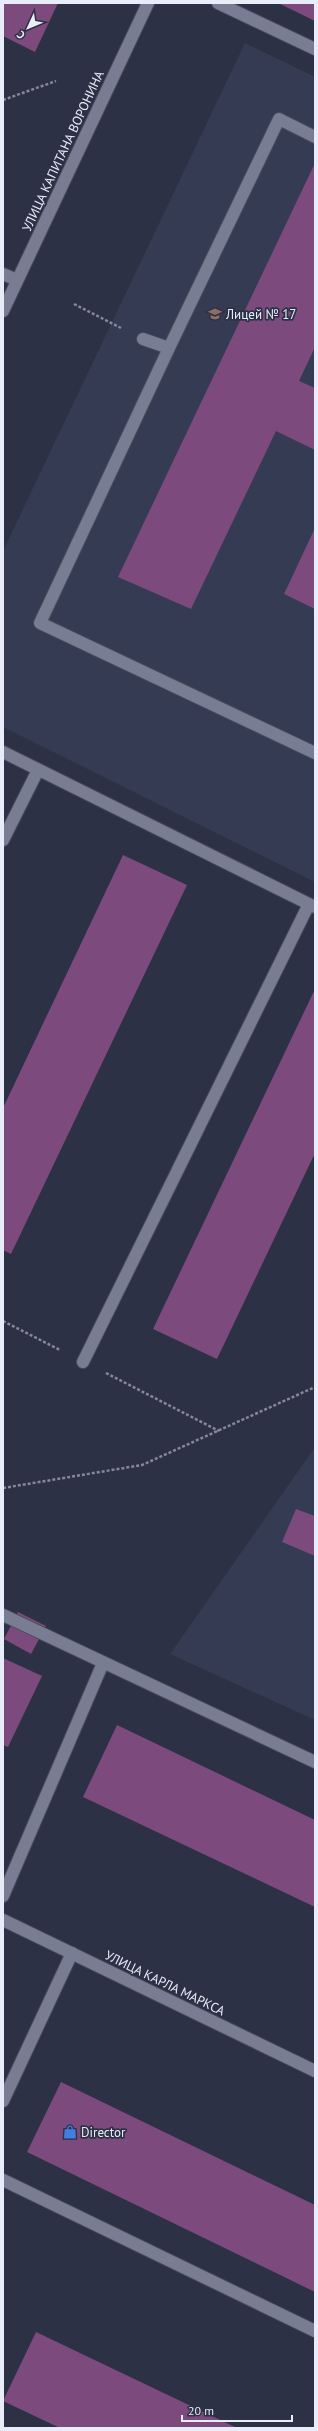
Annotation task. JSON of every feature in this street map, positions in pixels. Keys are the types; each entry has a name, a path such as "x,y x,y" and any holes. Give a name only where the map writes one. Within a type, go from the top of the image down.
{"street":[{"name":"УЛИЦА КАПИТАНА ВОРОНИНА","path":"3,311 148,3"},
{"path":"218,3 315,49"},
{"path":"315,137 279,119 40,622 315,753"},
{"path":"3,274 17,280"},
{"path":"143,339 169,348"},
{"path":"3,752 312,905 84,1362"},
{"path":"3,840 38,770"},
{"path":"3,1615 315,1762"},
{"path":"3,1896 103,1663"},
{"name":"УЛИЦА КАРЛА МАРКСА","path":"3,1920 315,2071"},
{"path":"3,2101 72,1953"},
{"path":"3,2180 315,2331"}],"path":[{"path":"3,100 56,80"},
{"path":"74,304 143,339"},
{"path":"3,1321 219,1431"},
{"path":"3,1488 142,1465 315,1387"}],"shaded area":[{"name":"Лицей № 17","path":"245,43 315,77 315,882 3,727 3,551"},
{"path":"315,1447 315,1720 170,1654"}],"building":[{"path":"3,3 58,3 35,52 3,36"},
{"path":"278,3 315,3 315,21"},
{"path":"315,163 315,347 299,381 315,388 315,450 276,431 191,609 118,577"},
{"path":"315,528 315,609 284,594"},
{"path":"123,855 187,885 11,1254 3,1250 3,1108"},
{"path":"315,989 315,1153 217,1359 153,1329"},
{"path":"296,1509 315,1516 315,1556 282,1542"},
{"path":"18,1612 46,1626 31,1654 4,1639"},
{"path":"3,1658 42,1676 8,1747 3,1745"},
{"path":"117,1725 315,1820 315,1907 83,1797"},
{"path":"61,2082 315,2205 315,2292 27,2152"},
{"path":"36,2332 237,2428 60,2428 3,2401"}],"place":[{"name":"Лицей № 17","path":"215,314"},
{"name":"Director","path":"70,2132"}]}
